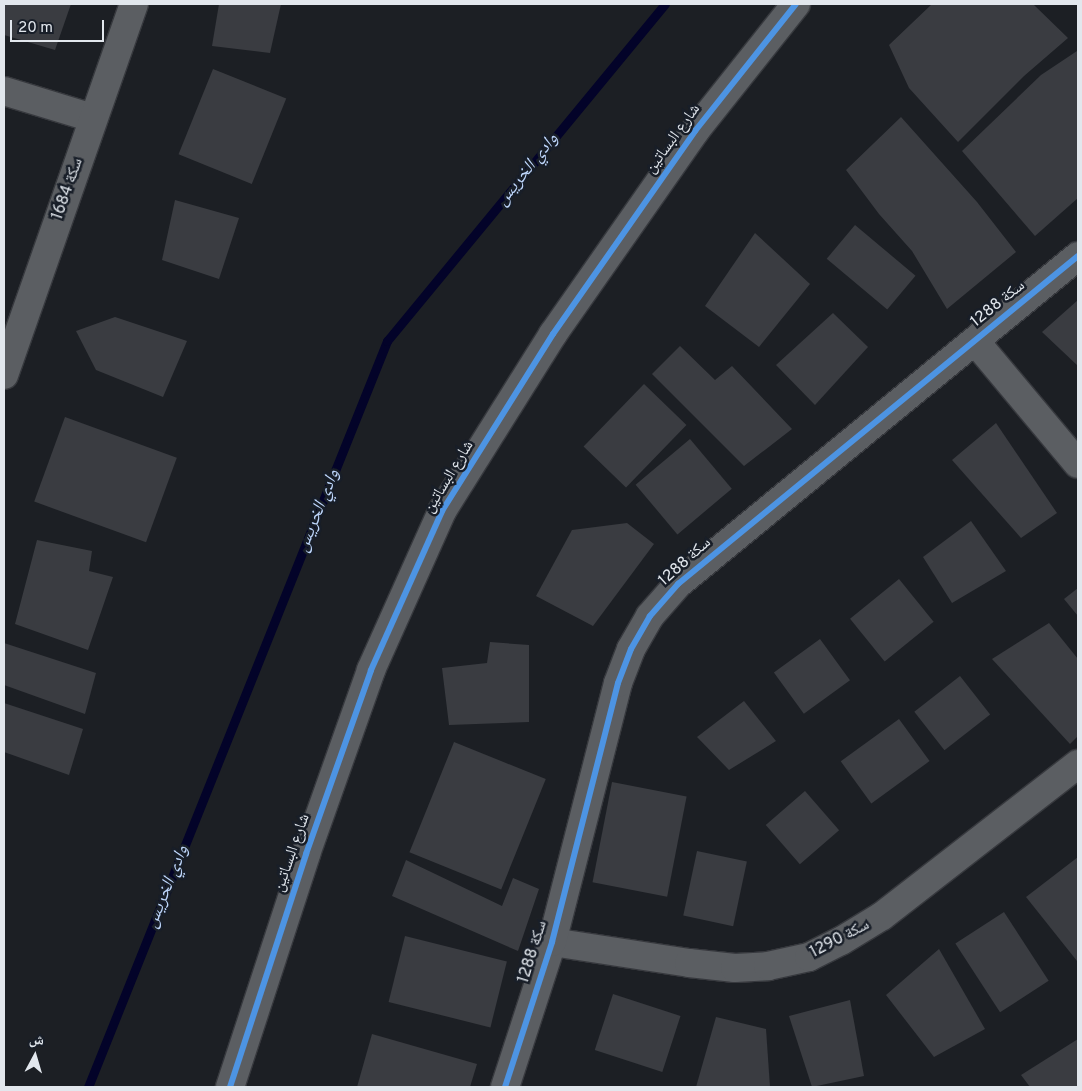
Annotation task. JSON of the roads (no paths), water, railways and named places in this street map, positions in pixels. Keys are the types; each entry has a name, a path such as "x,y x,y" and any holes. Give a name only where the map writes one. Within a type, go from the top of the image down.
{"street":[{"name":"سكة 1684","path":"4,375 134,4"},
{"name":"شارع البساتين","path":"230,1087 306,854 371,670 442,511 553,334 695,131 796,4"},
{"path":"4,91 93,118"},
{"name":"سكة 1288","path":"505,1087 552,942 618,683 631,649 650,616 678,584 1078,256"},
{"path":"975,341 1078,464"},
{"name":"سكة 1290","path":"552,942 688,963 735,968 768,966 809,957 841,941 882,916 1078,764"}],"waterway":[{"name":"وادي الخريس","path":"88,1087 387,341 665,4"}]}
